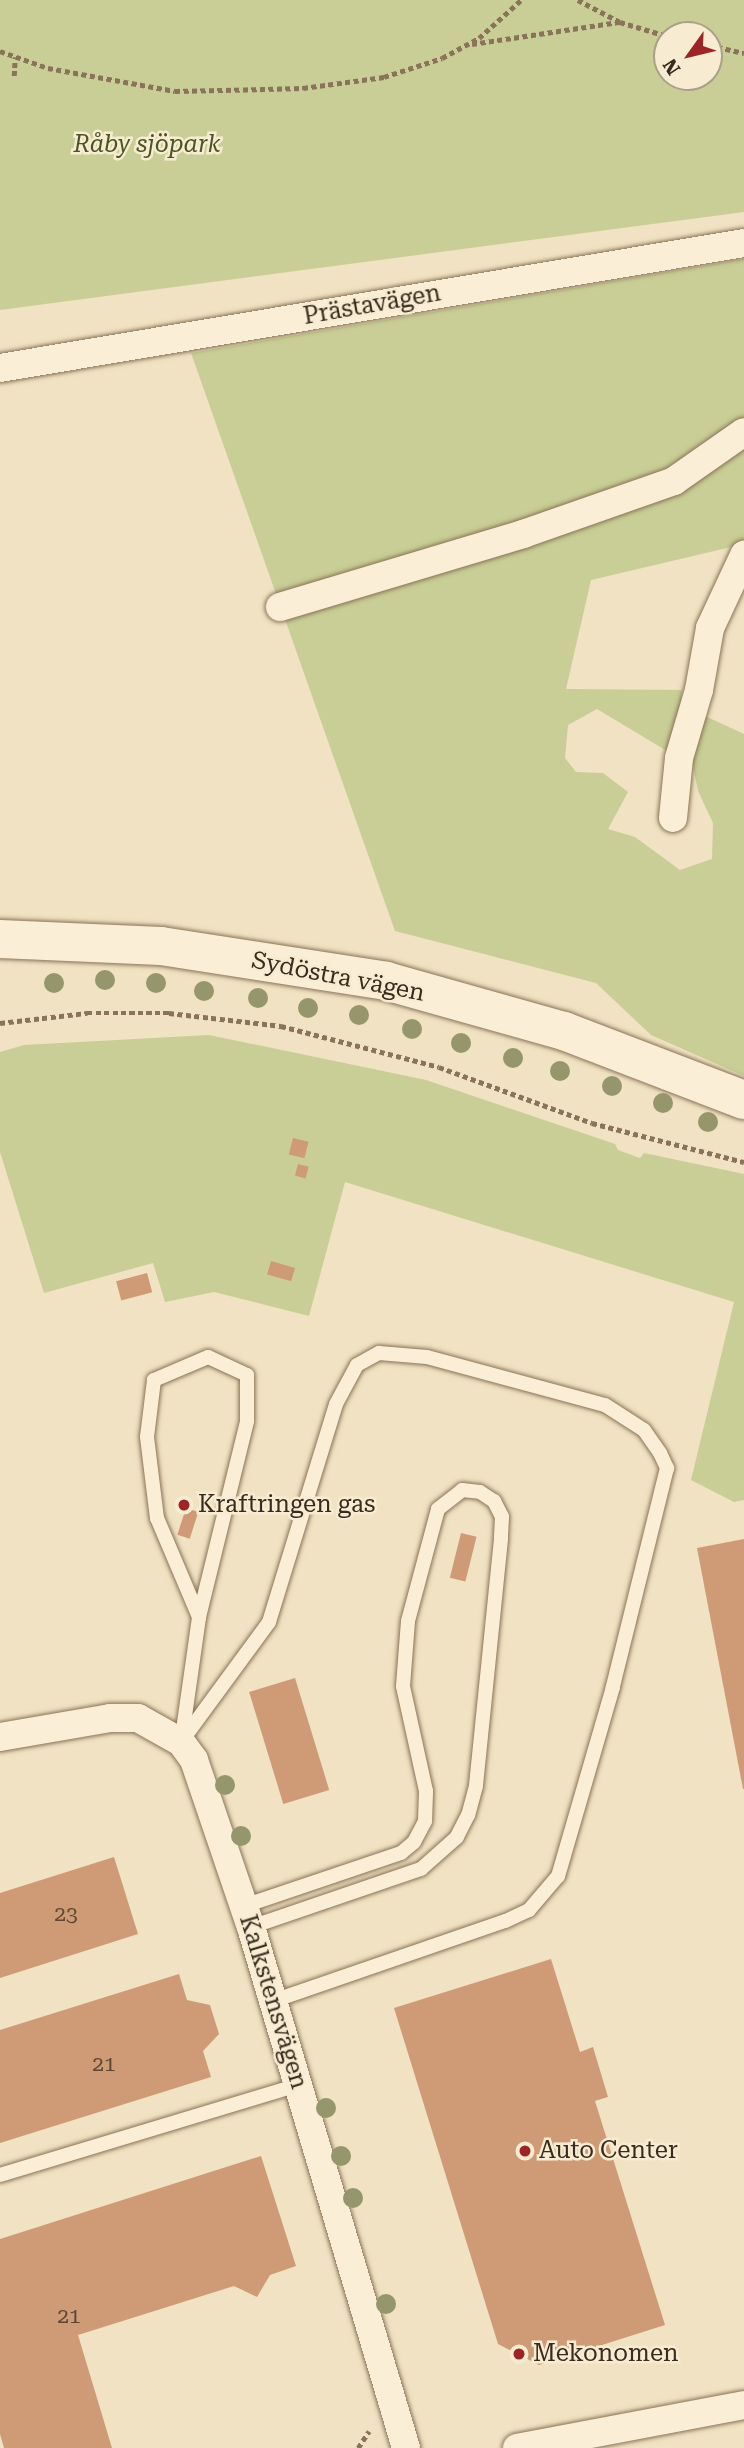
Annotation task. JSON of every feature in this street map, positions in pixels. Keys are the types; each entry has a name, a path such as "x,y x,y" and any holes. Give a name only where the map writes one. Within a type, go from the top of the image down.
{"main road":[{"name":"Sydöstra vägen","path":"0,939 161,946 386,981 564,1031 744,1100"}],"street":[{"name":"Prästavägen","path":"0,368 744,243"},
{"path":"280,607 443,560 674,481 744,432"},
{"path":"673,818 679,758 699,690 710,628 744,555"},
{"path":"0,1737 110,1718 138,1718 181,1742"},
{"name":"Kalkstensvägen","path":"181,1742 205,1790 247,1916 406,2448"},
{"path":"517,2448 744,2405"}],"lane":[{"path":"181,1742 269,1622 336,1404 357,1365 379,1353 428,1357 605,1405 643,1430 660,1454 667,1468 613,1687 558,1875 529,1910 505,1921 273,2001"},
{"path":"181,1742 199,1617 247,1421 247,1375 208,1357 154,1380 147,1437 157,1518 199,1617"},
{"path":"462,1490 480,1492 494,1501 502,1517 476,1786 468,1815 440,1855 421,1869 247,1916 401,1853 414,1842 425,1821 426,1791 403,1686 408,1621 438,1509 462,1490"},
{"path":"0,2175 298,2085"}],"path":[{"path":"469,45 521,0"},
{"path":"578,0 620,22 653,32"},
{"path":"0,51 128,85 224,92 368,80 423,65 469,45 620,22"},
{"path":"723,48 744,53"},
{"path":"14,76 15,57"},
{"path":"0,1023 87,1013 169,1013 281,1026 439,1068 592,1123 744,1162"}],"green space":[{"name":"Råby sjöpark","path":"0,0 744,0 744,212 0,310"},
{"path":"744,259 744,544 591,580 566,689 682,690 679,724 667,751 597,709 568,725 565,758 576,772 603,773 628,792 608,829 635,837 680,870 712,859 713,823 698,791 692,761 705,716 744,734 744,1076 651,1035 596,983 395,931 191,353"},
{"path":"209,1035 426,1080 615,1144 618,1150 640,1158 644,1153 744,1174 744,1500 734,1502 691,1480 734,1302 345,1182 309,1316 214,1292 165,1302 153,1263 44,1293 0,1152 0,1052 24,1045"}],"building":[{"path":"293,1138 309,1142 304,1158 289,1154"},
{"path":"298,1164 309,1167 306,1178 295,1176"},
{"path":"271,1261 295,1268 291,1281 267,1274"},
{"path":"147,1273 152,1292 121,1301 116,1281"},
{"path":"186,1508 198,1512 190,1539 177,1535"},
{"path":"461,1533 477,1537 465,1582 450,1578"},
{"path":"744,1539 744,1789 743,1789 697,1548"},
{"path":"295,1678 329,1790 283,1804 249,1692"},
{"path":"114,1857 138,1934 0,1978 0,1893"},
{"name":"Auto Center","path":"551,1959 580,2052 593,2047 608,2097 595,2101 665,2325 539,2365 498,2344 394,2008"},
{"path":"179,1974 187,2000 210,2005 219,2034 203,2051 211,2077 0,2143 0,2030"},
{"path":"261,2156 296,2266 270,2275 257,2297 234,2286 78,2335 112,2448 4,2448 0,2434 0,2239"}],"place":[{"name":"Kraftringen gas","path":"184,1505"},
{"name":"Auto Center","path":"525,2151"},
{"name":"Mekonomen","path":"519,2354"}]}
